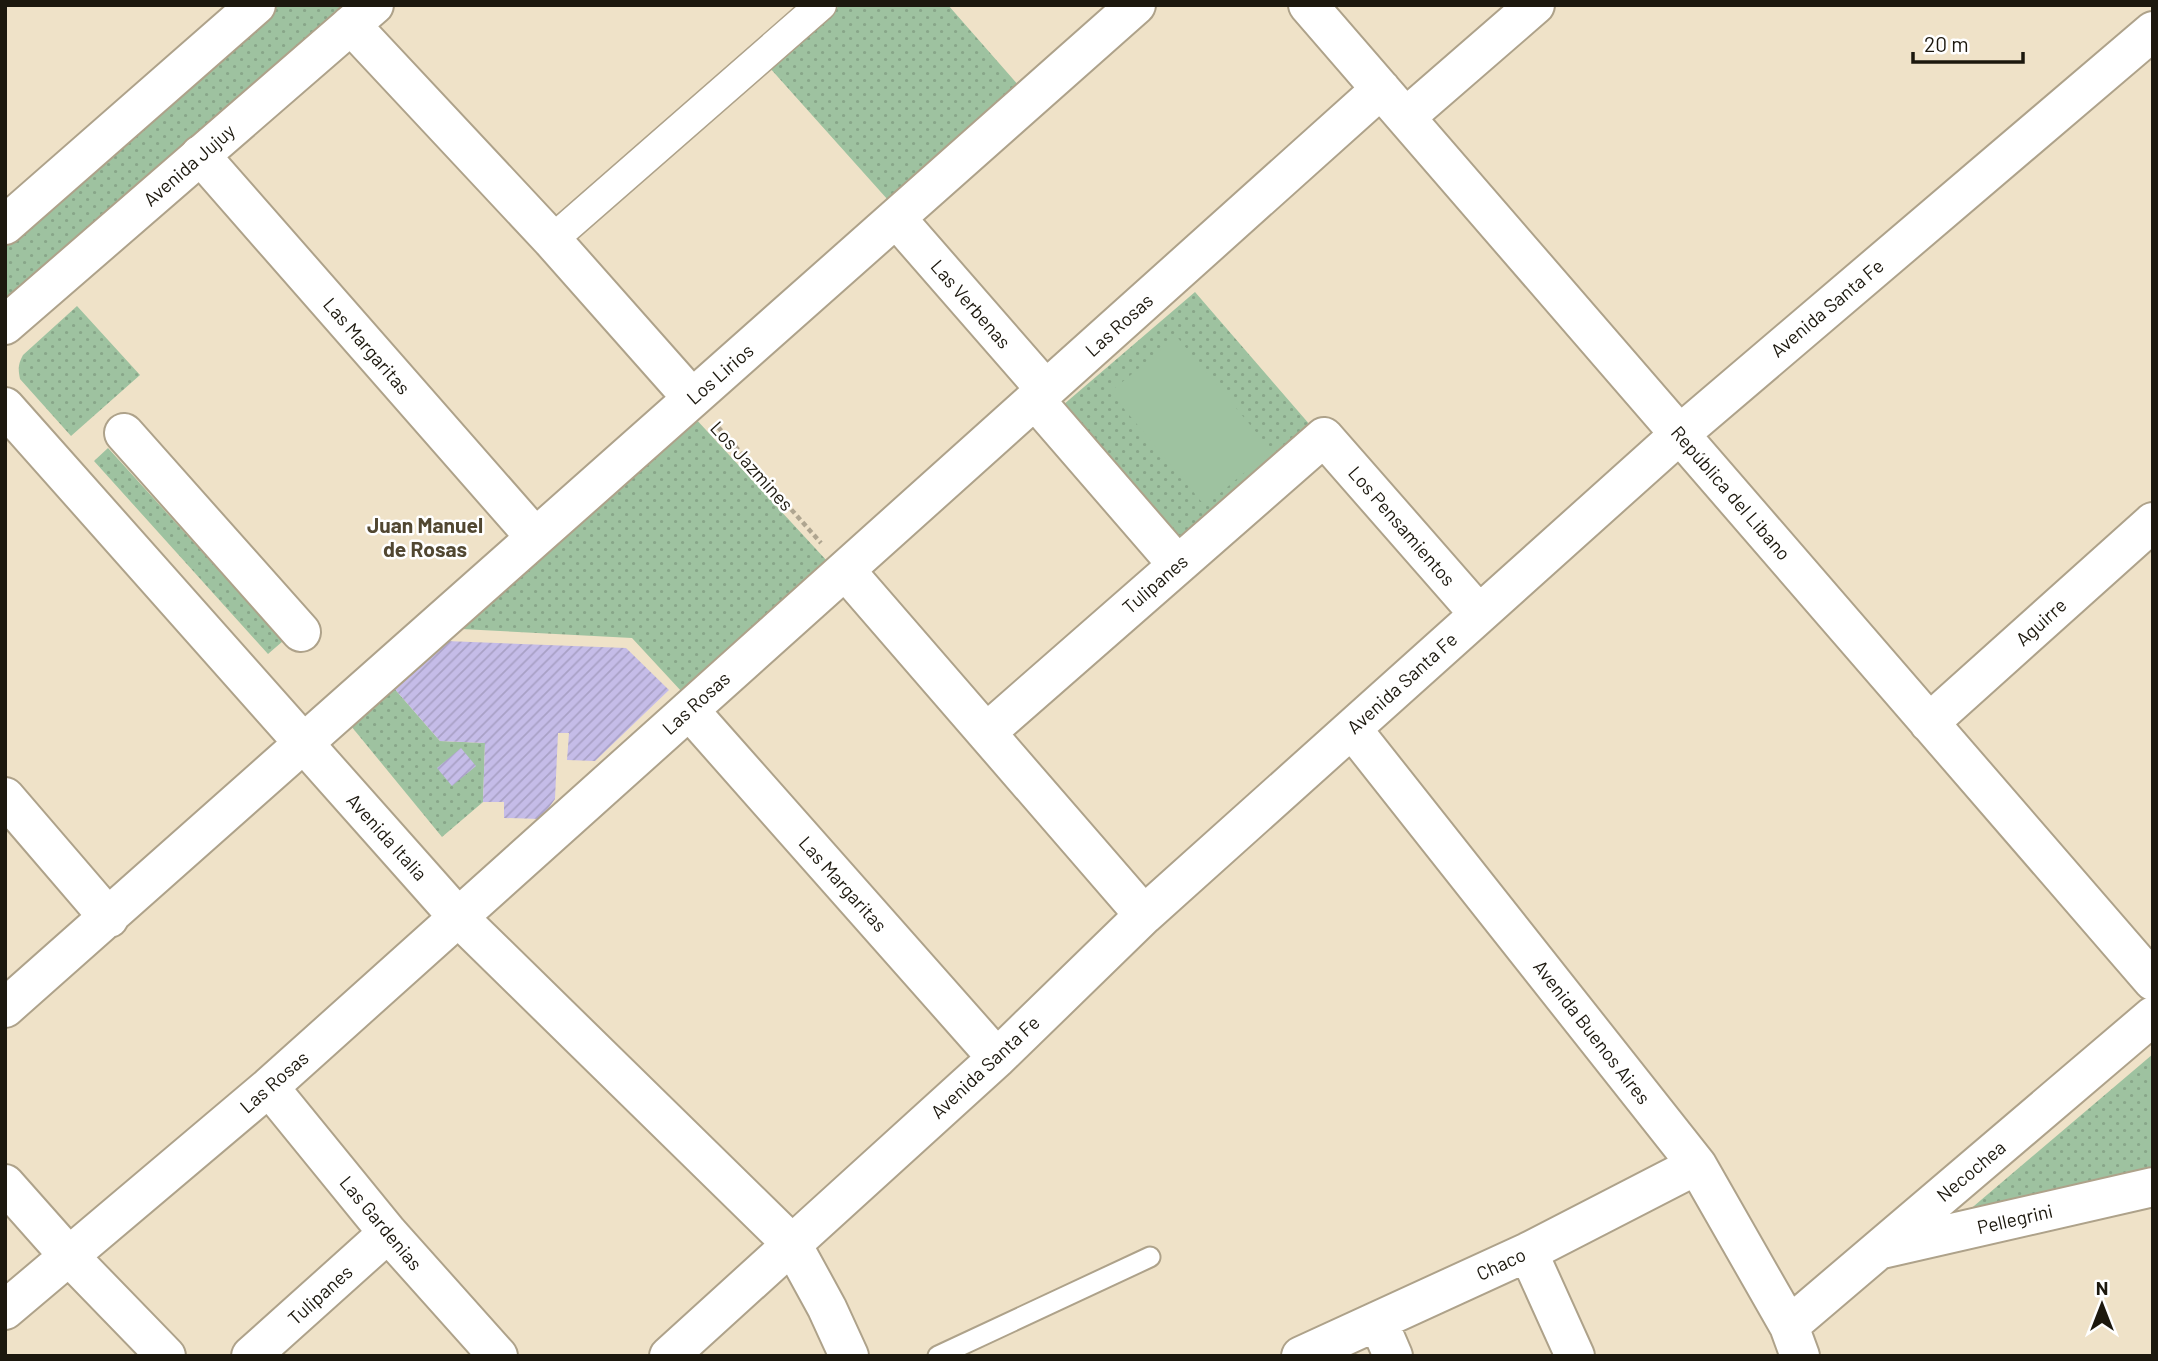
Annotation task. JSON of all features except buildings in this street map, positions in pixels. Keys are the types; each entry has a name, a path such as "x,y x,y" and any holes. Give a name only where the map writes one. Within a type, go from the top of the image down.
{"street":[{"path":"5,225 256,5"},
{"path":"552,240 821,5"},
{"name":"Los Lirios","path":"5,1008 1136,5"},
{"name":"República del Libano","path":"1308,5 2153,981"},
{"path":"1406,117 1535,5"},
{"path":"362,15 552,240 692,398"},
{"name":"Avenida Jujuy","path":"5,325 362,15"},
{"name":"Avenida Santa Fe","path":"669,1356 997,1058 1144,915 1680,434 2153,31"},
{"name":"Las Rosas","path":"5,1310 269,1087 1381,89"},
{"name":"Las Margaritas","path":"200,155 535,537"},
{"name":"Las Verbenas","path":"896,218 1177,564"},
{"name":"Avenida Italia","path":"5,407 458,917 792,1244 827,1308 849,1356"},
{"path":"124,433 301,632"},
{"name":"Tulipanes","path":"987,732 1324,438"},
{"name":"Los Pensamientos","path":"1324,438 1479,614"},
{"name":"Aguirre","path":"1929,723 2153,522"},
{"path":"845,570 1144,915"},
{"name":"Las Margaritas","path":"689,710 997,1058"},
{"name":"Avenida Buenos Aires","path":"1352,729 1696,1165 1795,1341"},
{"path":"5,797 109,918"},
{"name":"Necochea","path":"1795,1341 1877,1251 2153,1016"},
{"name":"Las Gardenias","path":"269,1087 388,1233 498,1356"},
{"name":"Chaco","path":"1301,1356 1528,1252 1696,1165"},
{"path":"5,1184 68,1255 166,1356"},
{"name":"Pellegrini","path":"1877,1251 2153,1187"},
{"name":"Tulipanes","path":"251,1356 388,1233"},
{"path":"1528,1252 1575,1356"},
{"path":"1378,1321 1393,1356"}],"lane":[{"path":"938,1356 1150,1257"}],"path":[{"name":"Los Jazmines","path":"692,398 845,570"}],"green space":[{"path":"256,5 374,5 5,325 5,225"},
{"path":"840,5 948,5 1019,86 888,200 769,67"},
{"path":"1195,292 1317,433 1183,546 1063,405"},
{"path":"77,306 140,375 71,436 20,379 19,367 23,355"},
{"path":"1177,337 1271,450 1205,506 1110,392"},
{"path":"694,417 827,561 682,692 632,638 461,629"},
{"path":"108,448 283,641 268,654 94,461"},
{"path":"393,687 440,741 485,743 483,802 442,837 351,726"},
{"path":"2153,1054 2153,1172 1961,1217"}],"district":[{"name":"Juan Manuel de Rosas","path":"425,538"}]}
